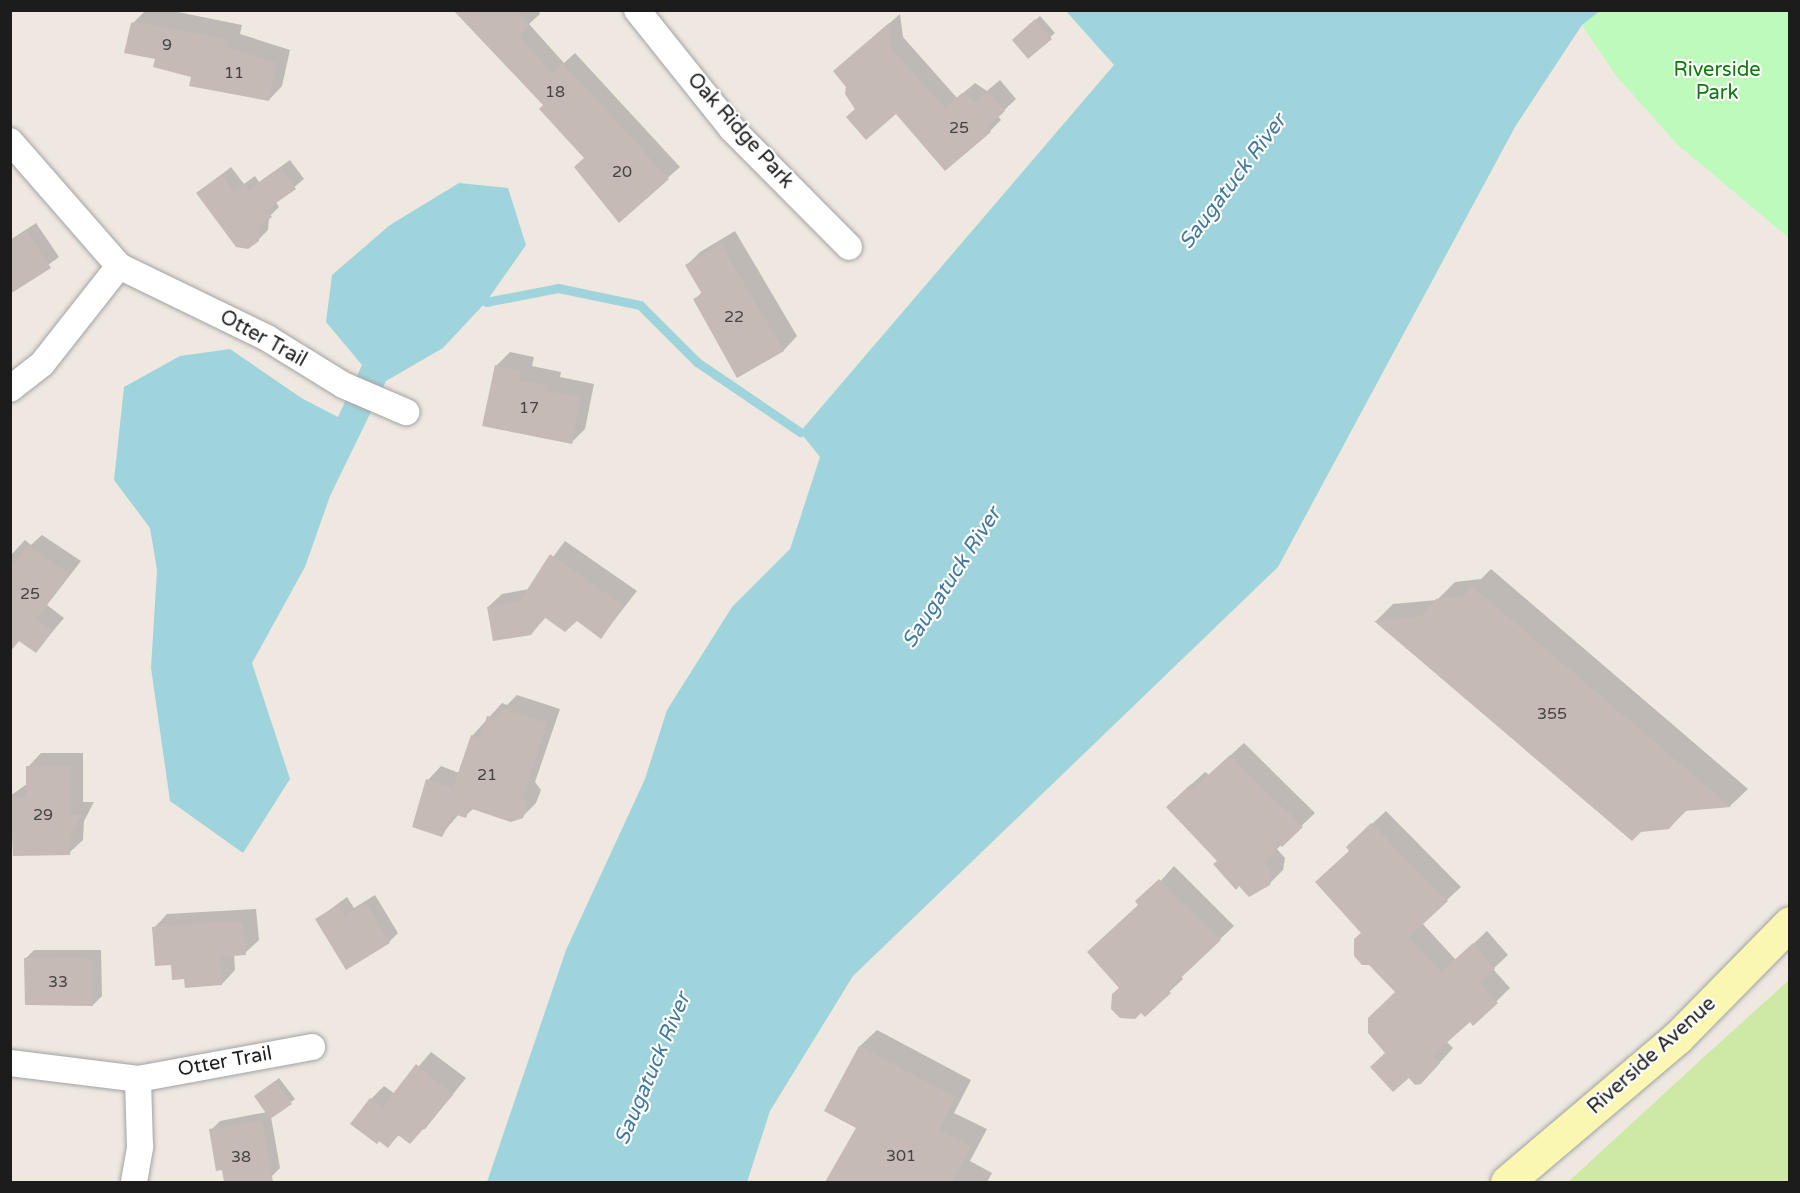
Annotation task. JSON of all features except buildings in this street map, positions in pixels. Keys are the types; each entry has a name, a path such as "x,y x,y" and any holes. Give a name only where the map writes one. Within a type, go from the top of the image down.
{"main road":[{"name":"Riverside Avenue","path":"1507,1182 1677,1038 1790,923"}],"street":[{"name":"Oak Ridge Park","path":"637,10 732,129 849,247"},
{"name":"Otter Trail","path":"10,141 119,266 267,338 343,385 401,410"},
{"path":"10,389 42,364 119,266"},
{"name":"Otter Trail","path":"10,1063 138,1079 312,1047"},
{"path":"134,1182 140,1147 138,1079"}],"green space":[{"name":"Riverside Park","path":"1600,11 1789,11 1789,238 1677,144 1617,77 1582,25"},
{"path":"1789,980 1789,1182 1568,1182 1705,1056"}],"water":[{"name":"Saugatuck River","path":"1066,11 1600,11 1582,25 1515,127 1278,567 853,976 770,1111 747,1182 487,1182 566,950 645,779 667,710 732,607 790,549 820,457 800,432 1114,65"},
{"path":"459,183 508,188 526,245 486,302 443,348 386,381 330,496 305,567 252,663 290,779 243,853 170,801 151,668 157,570 150,528 114,480 124,387 180,356 230,349 303,399 338,417 362,365 326,322 332,275 390,225"}],"waterway":[{"path":"486,302 558,288 640,305 697,362 800,432"}]}
